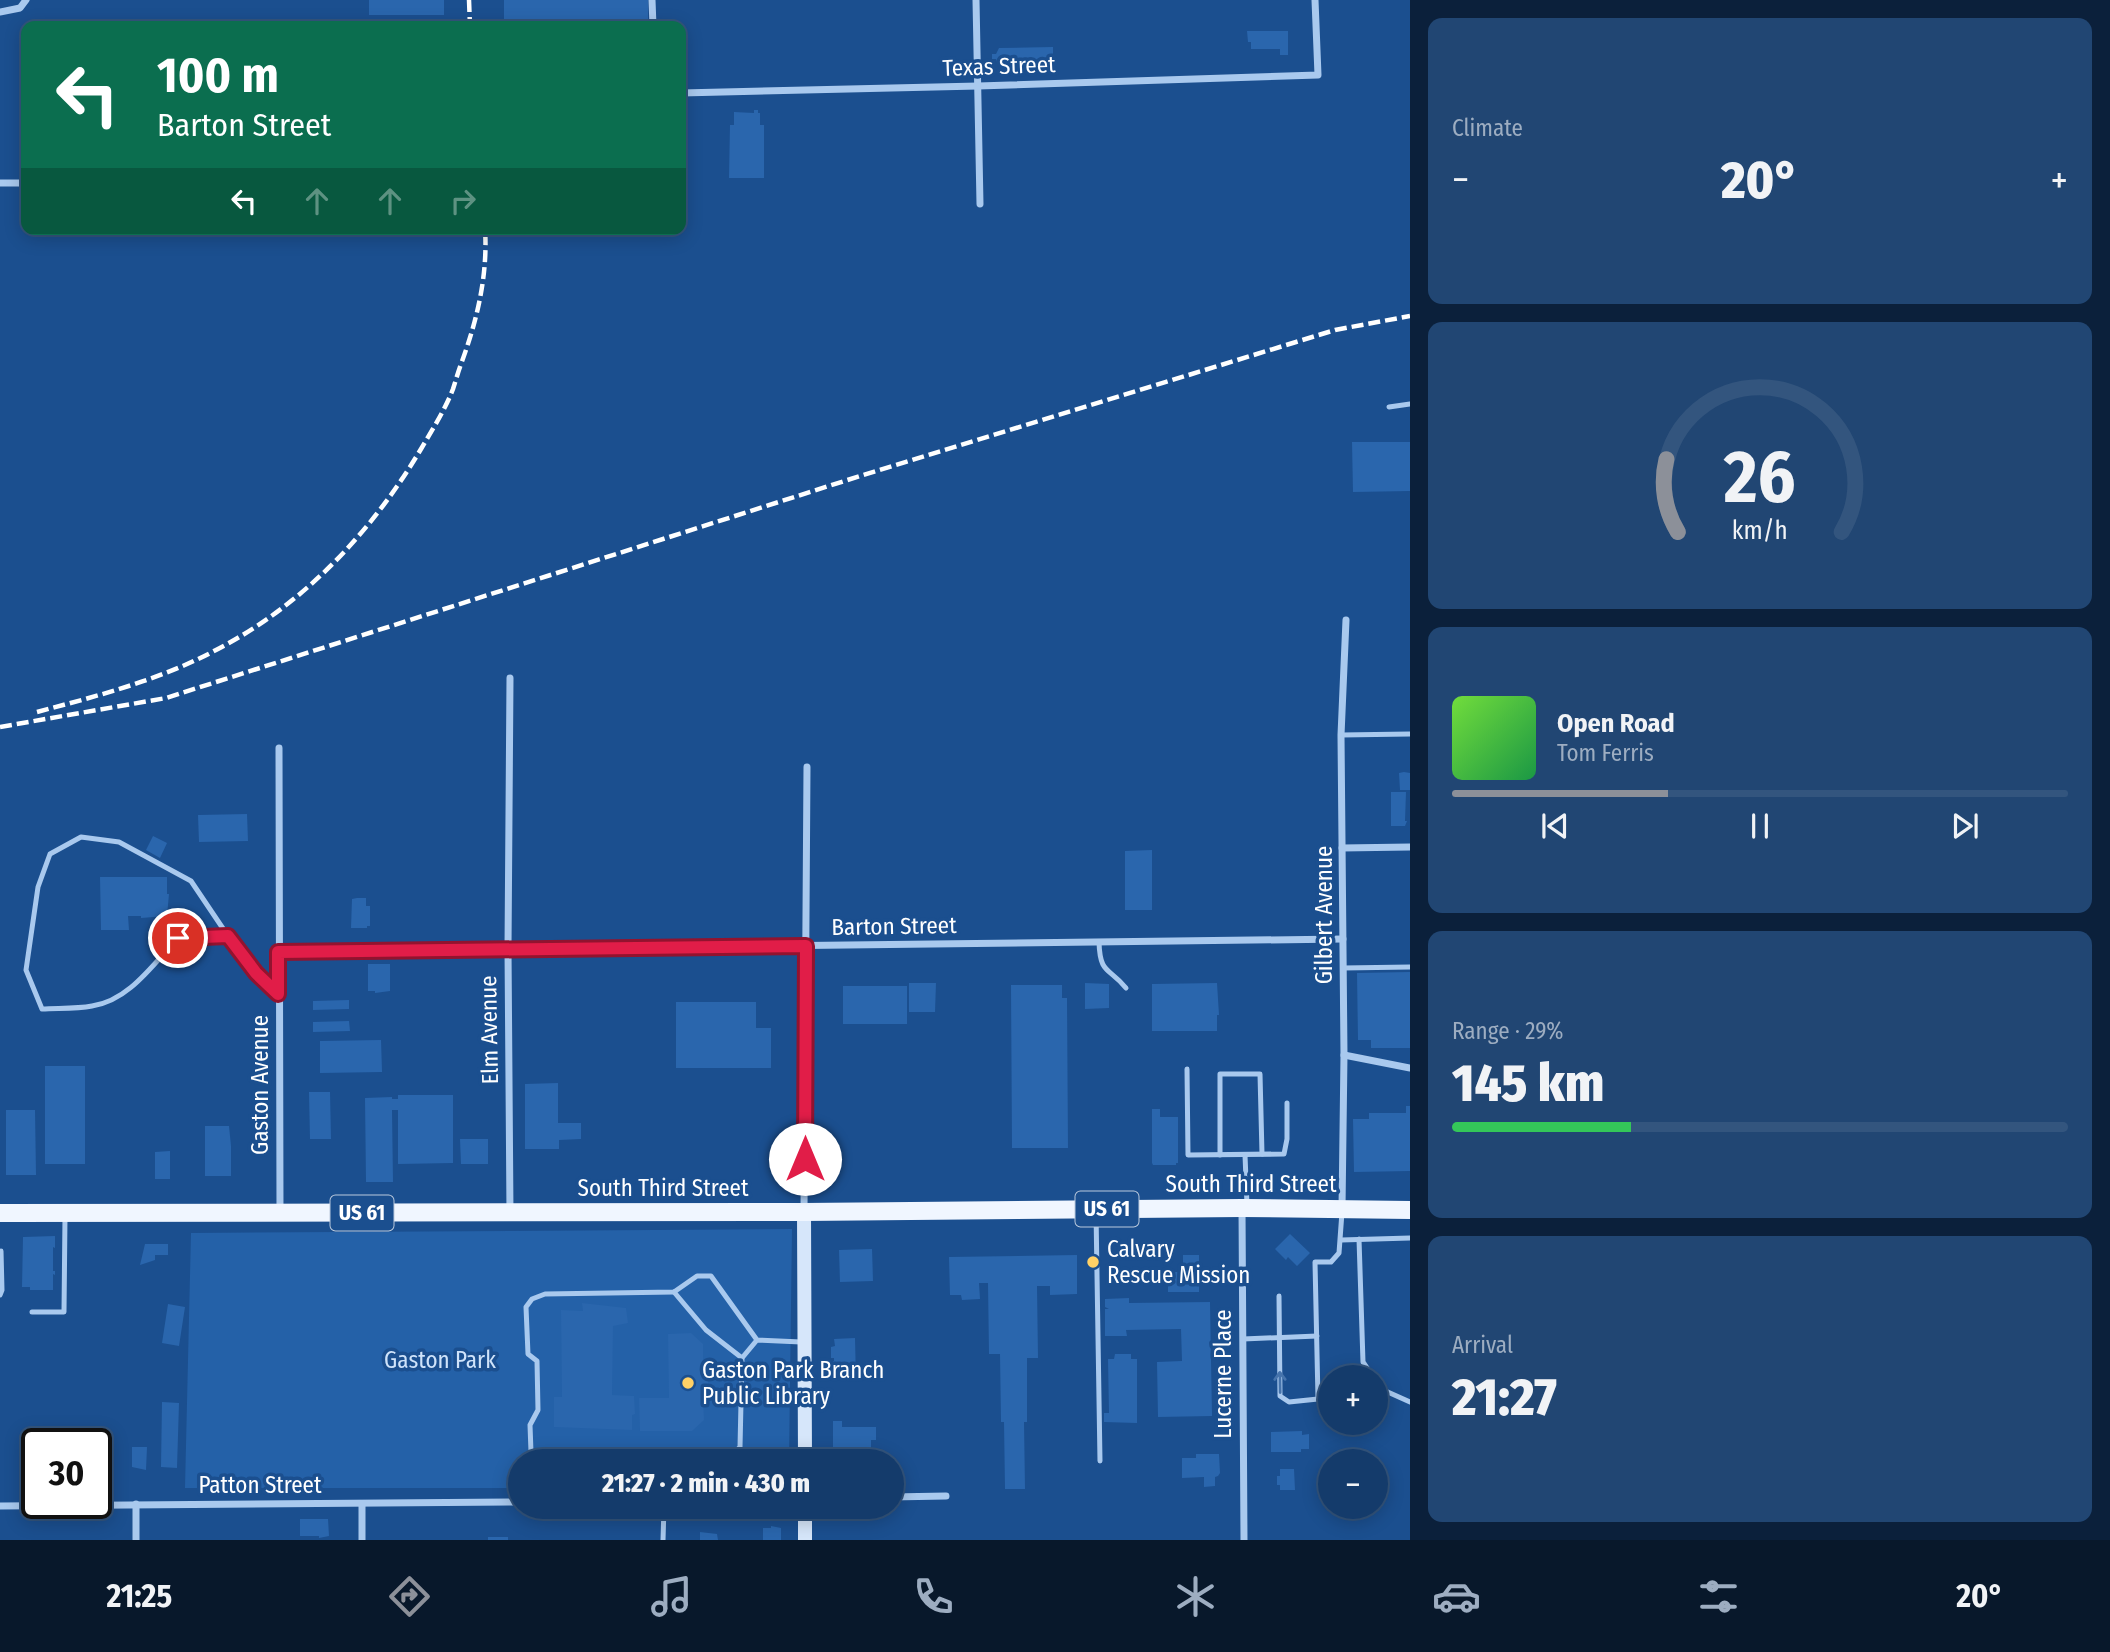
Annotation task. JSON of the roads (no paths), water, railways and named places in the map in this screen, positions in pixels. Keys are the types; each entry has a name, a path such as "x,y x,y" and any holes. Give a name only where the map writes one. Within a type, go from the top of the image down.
{"main road":[{"name":"South Third Street","path":"0,1213 804,1212 1245,1208 1410,1210"}],"street":[{"path":"0,12 20,8 26,0"},
{"path":"652,0 653,21"},
{"path":"976,0 980,204"},
{"name":"Texas Street","path":"686,93 1318,75 1315,0"},
{"path":"0,183 21,183"},
{"name":"Gilbert Avenue","path":"1342,1209 1344,1055 1341,735 1346,620"},
{"name":"Elm Avenue","path":"510,678 510,1213"},
{"name":"Gaston Avenue","path":"279,748 280,1213"},
{"path":"805,1449 807,767"},
{"path":"1342,848 1410,847"},
{"name":"Barton Street","path":"278,952 1343,939"},
{"path":"1344,1055 1410,1068"},
{"name":"Lucerne Place","path":"1244,1540 1242,1339 1245,1208"},
{"path":"904,1497 946,1496"},
{"name":"Patton Street","path":"0,1506 508,1502"},
{"path":"136,1504 136,1540"},
{"path":"362,1504 362,1540"},
{"path":"805,1519 805,1540"}],"lane":[{"path":"1388,407 1410,404"},
{"path":"1341,735 1410,734"},
{"path":"228,936 178,938 136,982 115,999 93,1006 42,1009 26,970 38,887 50,854 81,837 119,842 191,881 256,973 278,994"},
{"path":"1099,942 1103,967 1126,988"},
{"path":"1343,968 1410,967"},
{"path":"1187,1069 1188,1155 1284,1154 1287,1104"},
{"path":"1220,1155 1220,1074 1261,1074 1262,1154"},
{"path":"1245,1154 1245,1208"},
{"path":"1096,1209 1100,1461"},
{"path":"1279,1296 1280,1396 1289,1402 1318,1399 1315,1262 1331,1262 1339,1253 1342,1209"},
{"path":"32,1312 64,1312 65,1214"},
{"path":"1341,1240 1410,1238"},
{"path":"1359,1239 1365,1365"},
{"path":"0,1295 1,1251"},
{"path":"531,1449 530,1424 538,1410 537,1361 528,1354 526,1307 532,1299 545,1294 674,1292 697,1276 712,1276 757,1340"},
{"path":"674,1292 706,1330 742,1358"},
{"path":"1242,1339 1317,1336"},
{"path":"757,1340 805,1343"},
{"path":"738,1449 740,1447 742,1358 757,1340"},
{"path":"1388,1392 1410,1402"},
{"path":"663,1540 664,1519"}],"railway":[{"path":"469,0 470,21"},
{"path":"37,712 151,679 216,650 248,632 306,589 357,538 401,480 450,397 480,298 485,263 485,235"},
{"path":"0,727 166,698 860,476 1335,330 1410,316"}],"place":[{"name":"Calvary Rescue Mission","path":"1093,1262"},
{"name":"Gaston Park Branch Public Library","path":"688,1383"}],"park label":[{"name":"Gaston Park","path":"440,1360"}]}
